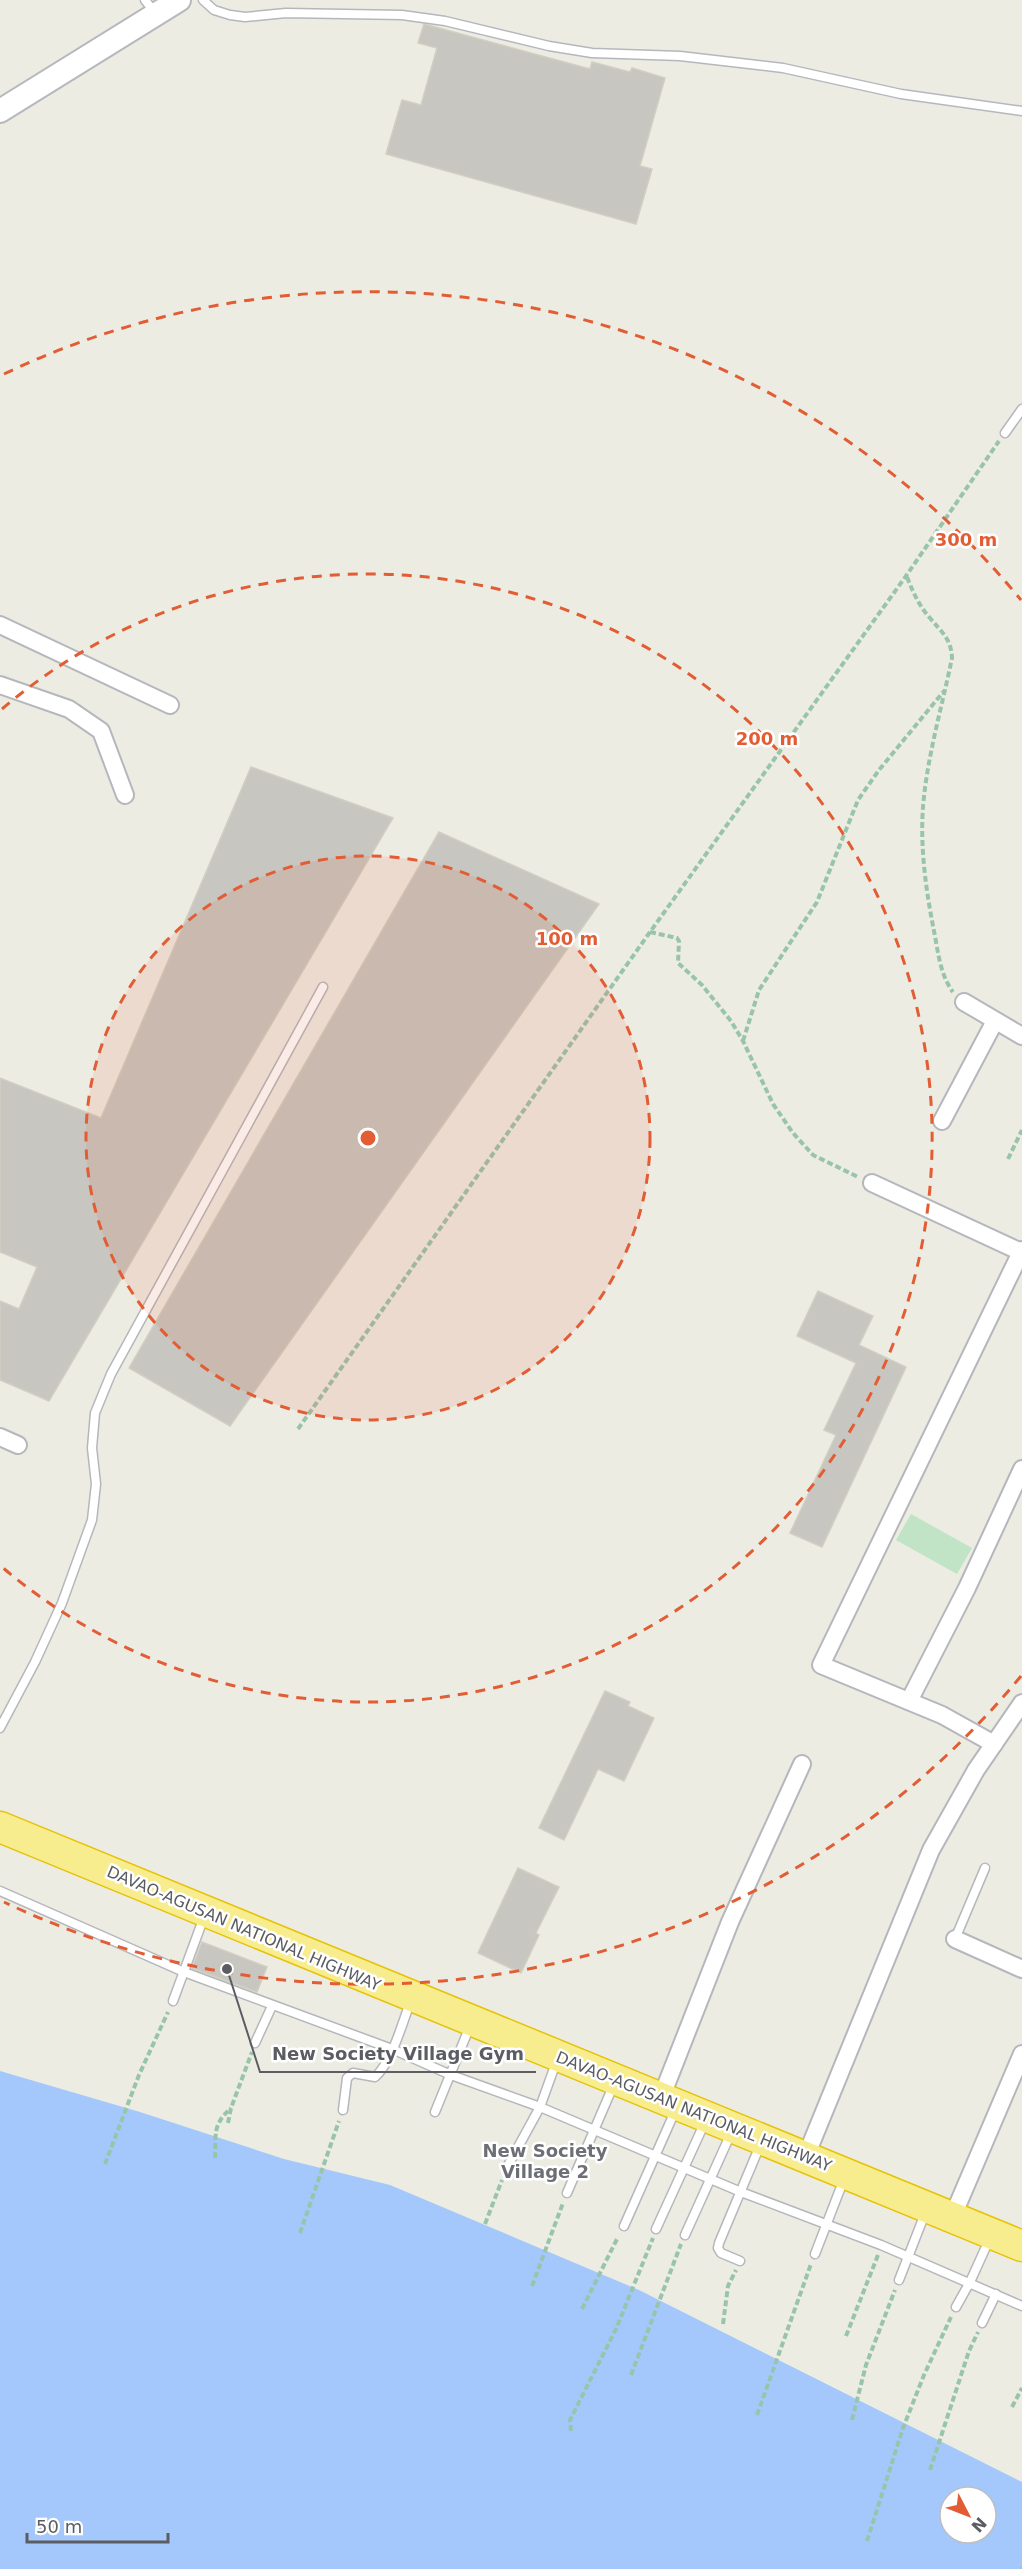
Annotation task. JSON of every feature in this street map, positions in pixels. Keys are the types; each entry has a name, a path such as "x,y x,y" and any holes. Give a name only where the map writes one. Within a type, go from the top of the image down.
{"highway":[{"name":"DAVAO-AGUSAN NATIONAL HIGHWAY","path":"0,1827 412,1998 721,2121 1022,2246"}],"street":[{"path":"0,111 151,7 179,0"},
{"path":"0,626 171,705"},
{"path":"0,685 69,709 101,731 125,795"},
{"path":"964,1002 1022,1036"},
{"path":"942,1121 995,1021"},
{"path":"872,1183 1022,1251 821,1665 959,1723 994,1743"},
{"path":"0,1437 18,1445"},
{"path":"909,1701 967,1588 1022,1469"},
{"path":"806,2156 931,1850 952,1810 1022,1703"},
{"path":"670,2101 730,1922 802,1764"},
{"path":"955,1939 1022,1969"},
{"path":"940,2212 1022,2054"}],"lane":[{"path":"203,0 214,10 237,16 286,13 402,15 445,21 549,46 592,53 680,56 783,68 901,94 1022,111"},
{"path":"1005,433 1022,409"},
{"path":"0,1728 57,1613 92,1520 96,1484 92,1448 95,1413 111,1374 322,987"},
{"path":"955,1939 985,1869"},
{"path":"0,1891 184,1972 392,2049 741,2192 970,2282 1022,2306"},
{"path":"173,2001 206,1912"},
{"path":"343,2110 345,2084 349,2075 353,2073 375,2077 383,2068 412,1998"},
{"path":"255,2043 272,2006"},
{"path":"435,2112 471,2021"},
{"path":"506,2169 540,2108 558,2056"},
{"path":"567,2193 616,2079"},
{"path":"624,2226 656,2156 670,2101"},
{"path":"656,2229 684,2168 721,2121"},
{"path":"685,2235 710,2178 721,2121"},
{"path":"740,2261 721,2253 718,2248 762,2138"},
{"path":"815,2254 846,2172"},
{"path":"898,2280 908,2257 940,2212"},
{"path":"956,2307 992,2234"},
{"path":"982,2323 996,2294"}],"path":[{"path":"298,1429 650,932 906,576 1005,433"},
{"path":"906,576 920,605 947,636 951,645 952,658 929,761 923,807 923,848 928,900 944,977 955,995 964,1002"},
{"path":"743,1041 759,990 817,902 858,800 879,770 946,688"},
{"path":"650,932 677,938 679,941 677,957 681,967 702,985 743,1041 772,1104 793,1133 813,1155 872,1183"},
{"path":"1008,1160 1022,1130"},
{"path":"105,2164 139,2075 173,2001"},
{"path":"228,2123 231,2108 255,2043"},
{"path":"215,2158 215,2128 220,2118 231,2108"},
{"path":"300,2233 343,2110"},
{"path":"485,2224 506,2169"},
{"path":"532,2286 567,2193"},
{"path":"582,2309 624,2226"},
{"path":"571,2431 570,2420 616,2329 656,2229"},
{"path":"631,2375 685,2235"},
{"path":"846,2336 879,2252"},
{"path":"757,2415 815,2254"},
{"path":"723,2324 728,2286 740,2261"},
{"path":"852,2420 866,2365 898,2280"},
{"path":"867,2541 903,2428 924,2375 956,2307"},
{"path":"930,2470 969,2351 982,2323"},
{"path":"1012,2407 1022,2388"}],"green space":[{"path":"911,1514 972,1548 957,1574 896,1540"}],"water":[{"path":"0,2071 140,2112 284,2159 390,2185 639,2290 1022,2482 1022,2569 0,2569"}],"building":[{"path":"424,24 590,69 592,62 630,72 632,68 665,78 640,166 652,169 636,224 386,154 402,100 421,105 437,48 418,43"},
{"path":"251,767 393,818 49,1401 0,1380 0,1301 19,1309 37,1267 0,1252 0,1078 101,1118"},
{"path":"439,832 599,904 230,1426 129,1368"},
{"path":"818,1291 873,1316 859,1345 906,1367 822,1547 790,1533 836,1435 824,1430 856,1363 797,1336"},
{"path":"605,1691 630,1702 628,1706 654,1718 624,1781 598,1769 564,1840 539,1828"},
{"path":"518,1868 559,1887 536,1933 539,1935 521,1973 478,1953"},
{"path":"202,1942 267,1967 257,1992 192,1968"}],"place":[{"name":"New Society Village Gym","path":"227,1969"}],"district":[{"name":"New Society Village 2","path":"545,2161"}]}
